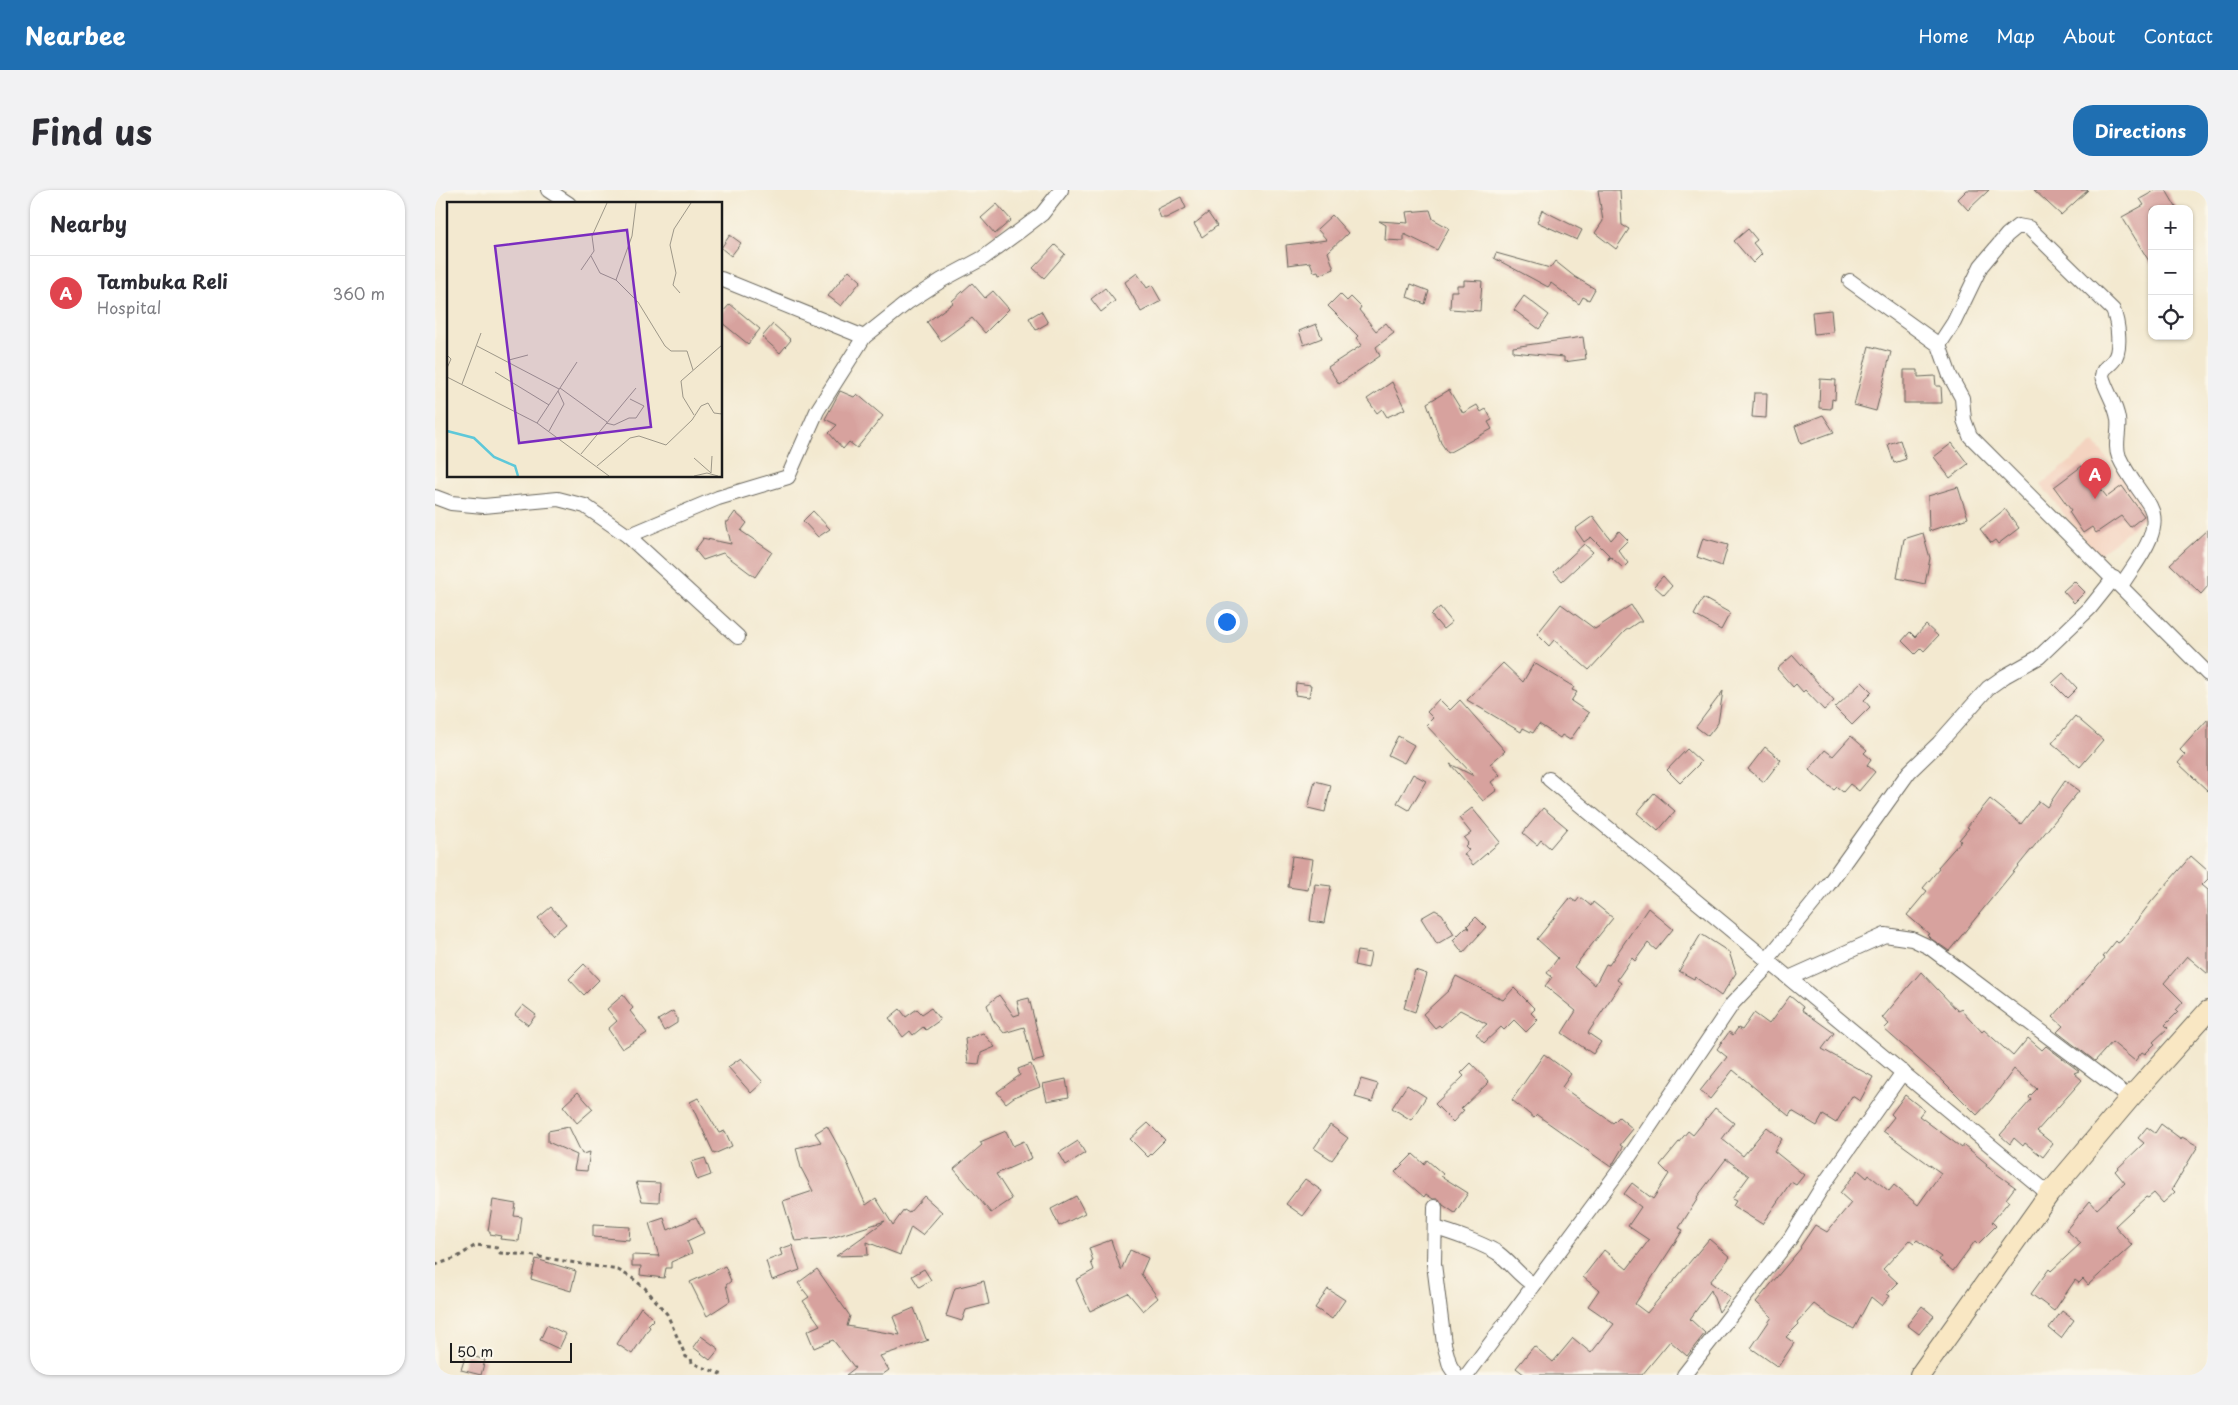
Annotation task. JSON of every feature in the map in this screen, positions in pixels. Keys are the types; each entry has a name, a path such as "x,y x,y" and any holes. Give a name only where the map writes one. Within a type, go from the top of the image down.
{"street":[{"path":"548,190 566,202"},
{"path":"629,536 718,498 788,477 817,410 863,337 908,302 942,280 983,258 1021,230 1042,214 1061,190"},
{"path":"1467,1375 1627,1160 1733,1003 1769,961 1828,885 1909,772 1939,743 1988,688 2047,651 2118,582 2146,544 2154,527 2154,517 2150,507 2118,456 2116,443 2119,422 2102,376 2106,367 2116,356 2118,329 2113,310 2029,228 2018,226 2007,235 1981,266 1955,322 1939,345"},
{"path":"723,280 863,337"},
{"path":"1850,281 1939,345 1950,376 1962,398 1964,420 1970,436 2208,674"},
{"path":"435,497 451,503 484,506 558,499 585,506 629,536 738,637"},
{"path":"1549,779 2049,1194"},
{"path":"1789,978 1885,935 1912,938 1929,947 2130,1098"},
{"path":"1920,1375 2049,1194 2130,1098 2208,1011"},
{"path":"1684,1375 1790,1239 1824,1184 1903,1072"},
{"path":"1435,1207 1434,1264 1444,1344 1450,1366 1456,1375"},
{"path":"1435,1228 1451,1232 1499,1254 1519,1276 1533,1285"}],"path":[{"path":"435,1265 456,1258 476,1245 497,1248 499,1254 528,1254 618,1270 645,1288 661,1305 671,1319 687,1357 691,1358 692,1363 723,1375"}],"shaded area":[{"path":"2094,442 2150,513 2097,556 2041,485"}],"building":[{"path":"1598,190 1620,190 1622,225 1629,229 1616,249 1595,233 1603,221"},
{"path":"1967,190 1989,190 1968,210 1958,199"},
{"path":"2034,190 2088,190 2061,215"},
{"path":"2156,190 2166,190 2175,205 2148,205 2148,259 2122,217 2144,205 2140,199"},
{"path":"1181,197 1186,208 1166,218 1161,218 1157,209"},
{"path":"997,204 1011,220 995,234 981,218"},
{"path":"1430,210 1433,219 1449,228 1437,250 1404,234 1404,241 1385,240 1386,225 1379,221 1408,223 1406,212"},
{"path":"1542,210 1582,230 1577,240 1537,222"},
{"path":"1208,213 1217,226 1202,237 1194,224"},
{"path":"1332,215 1348,233 1328,252 1334,269 1319,275 1318,271 1314,272 1310,262 1288,265 1286,245 1327,240 1317,229"},
{"path":"1748,229 1757,240 1753,243 1762,254 1753,263 1734,241"},
{"path":"730,235 741,243 731,256 723,250 723,245"},
{"path":"1055,245 1065,254 1044,278 1033,268"},
{"path":"1496,253 1550,268 1555,261 1575,277 1595,289 1589,300 1583,297 1579,304 1551,283 1548,287 1494,258"},
{"path":"849,270 861,281 841,306 828,296"},
{"path":"1137,273 1147,288 1152,285 1161,301 1141,312 1125,282"},
{"path":"1464,280 1482,281 1480,311 1450,309 1451,291 1457,291 1457,285 1464,285"},
{"path":"972,283 985,298 993,291 1009,309 985,333 972,318 941,341 927,322 953,303 952,301"},
{"path":"1411,284 1429,291 1425,304 1407,297"},
{"path":"1105,288 1115,301 1101,312 1091,299"},
{"path":"1340,294 1347,301 1351,297 1361,307 1359,310 1376,331 1386,323 1394,333 1376,347 1380,356 1339,384 1328,367 1362,345 1356,338 1358,336 1328,306"},
{"path":"1524,296 1549,315 1539,329 1514,310"},
{"path":"730,304 760,329 748,344 723,324 723,312"},
{"path":"1831,310 1833,332 1814,334 1812,312"},
{"path":"1041,311 1048,323 1036,330 1029,318"},
{"path":"773,324 791,340 780,353 762,337"},
{"path":"1316,324 1322,338 1304,345 1299,331"},
{"path":"1583,337 1586,359 1564,362 1564,357 1513,352 1513,347"},
{"path":"1869,346 1891,352 1876,411 1854,405"},
{"path":"1904,370 1918,370 1918,377 1935,376 1936,386 1941,386 1942,403 1904,403"},
{"path":"1820,379 1836,380 1835,400 1832,399 1831,409 1819,408"},
{"path":"1392,382 1405,409 1387,417 1382,409 1377,413 1367,399"},
{"path":"1449,390 1463,413 1477,405 1481,412 1486,409 1492,420 1488,422 1492,429 1448,453 1441,443 1427,403"},
{"path":"840,391 854,397 857,394 883,416 857,448 849,442 843,449 829,433 837,425 825,419"},
{"path":"1754,393 1767,393 1766,418 1752,417"},
{"path":"1823,415 1834,432 1801,444 1795,426"},
{"path":"1900,440 1906,459 1894,463 1888,444"},
{"path":"1952,443 1968,464 1950,478 1934,457"},
{"path":"2082,466 2107,497 2122,486 2144,516 2130,527 2121,516 2096,533 2092,527 2083,533 2069,512 2071,510 2054,487"},
{"path":"1958,487 1968,518 1929,531 1928,496"},
{"path":"2005,509 2019,528 1998,544 1995,540 1991,543 1980,529"},
{"path":"813,511 830,529 818,537 803,521"},
{"path":"735,512 747,523 741,531 772,552 755,577 723,553 703,560 695,550 702,538 731,544 726,522"},
{"path":"1593,516 1611,540 1619,531 1628,540 1618,550 1628,563 1623,568 1611,557 1608,560 1609,555 1591,537 1584,542 1575,529"},
{"path":"2208,529 2208,586 2201,594 2170,564"},
{"path":"1923,533 1930,558 1925,584 1897,578 1904,539"},
{"path":"1703,538 1728,545 1722,566 1697,557"},
{"path":"1584,544 1593,552 1562,581 1554,572"},
{"path":"1663,576 1672,586 1664,595 1654,586"},
{"path":"2074,581 2085,592 2074,603 2063,591"},
{"path":"1703,598 1730,613 1721,630 1694,615"},
{"path":"1561,604 1595,629 1631,605 1642,622 1638,622 1625,631 1589,670 1554,640 1549,646 1537,634"},
{"path":"1440,607 1452,622 1443,629 1431,615"},
{"path":"1926,625 1938,636 1924,651 1921,648 1915,654 1902,641 1910,632 1915,637"},
{"path":"1793,655 1834,701 1824,710 1805,690 1803,692 1796,684 1793,687 1777,669"},
{"path":"1503,663 1523,682 1534,663 1574,687 1572,690 1577,692 1571,701 1589,713 1570,740 1562,735 1560,738 1539,724 1533,733 1523,728 1521,732 1467,700"},
{"path":"2063,673 2077,688 2067,698 2052,683"},
{"path":"1862,682 1872,692 1864,700 1870,707 1852,725 1835,708"},
{"path":"1296,683 1311,685 1309,697 1295,695"},
{"path":"1723,691 1718,723 1708,736 1696,727"},
{"path":"1439,699 1450,710 1460,700 1505,751 1490,764 1500,775 1491,782 1497,790 1483,801 1450,764 1474,776 1426,725 1433,718 1427,712"},
{"path":"2075,716 2103,740 2080,767 2052,743"},
{"path":"2208,719 2208,791 2178,763 2185,755 2180,750"},
{"path":"1398,736 1414,745 1404,763 1388,755"},
{"path":"1851,736 1867,750 1864,753 1871,759 1867,765 1875,772 1859,791 1850,784 1843,792 1837,787 1834,790 1809,770 1825,750 1833,756"},
{"path":"1765,747 1781,760 1764,782 1748,769"},
{"path":"1687,749 1701,762 1680,783 1667,770"},
{"path":"1413,774 1426,781 1409,810 1397,803"},
{"path":"1315,781 1331,785 1325,812 1308,808"},
{"path":"2065,781 2079,791 1949,951 1930,938 1927,935 1929,934 1907,915 1927,891 1923,888 1939,869 1938,867 1961,841 1959,840 1969,828 1967,827 1990,799 2021,824 2039,801 2047,807"},
{"path":"1654,793 1675,811 1658,831 1637,813"},
{"path":"1472,808 1500,842 1473,865 1464,854 1469,850 1465,846 1468,843 1464,838 1471,833 1459,818"},
{"path":"1543,808 1567,828 1550,848 1541,840 1537,845 1523,833"},
{"path":"1292,856 1313,859 1308,890 1288,887"},
{"path":"2191,856 2208,871 2208,879 2202,885 2208,890 2208,974 2187,956 2164,983 2183,1002 2176,1010 2178,1012 2165,1025 2168,1028 2153,1042 2155,1044 2145,1054 2142,1052 2135,1061 2112,1042 2095,1061 2057,1032 2063,1026 2053,1017 2105,958 2103,957 2116,941 2118,943 2121,941 2151,902"},
{"path":"1315,884 1331,886 1324,923 1310,921"},
{"path":"1580,897 1591,906 1593,902 1613,918 1574,967 1595,985 1606,964 1609,965 1648,908 1673,929 1656,950 1648,943 1635,961 1632,958 1617,980 1621,983 1588,1033 1601,1042 1593,1054 1562,1033 1576,1011 1545,986 1552,977 1547,973 1558,958 1537,939 1570,898 1576,902"},
{"path":"551,907 566,924 553,935 538,918"},
{"path":"1435,910 1442,914 1454,934 1437,944 1421,918"},
{"path":"1476,917 1486,927 1463,953 1453,940 1466,927 1470,929 1467,926"},
{"path":"1701,934 1729,952 1736,973 1721,996 1695,977 1694,979 1679,971"},
{"path":"1357,951 1371,953 1368,968 1354,965"},
{"path":"584,964 599,980 584,995 569,979"},
{"path":"1415,970 1427,974 1415,1012 1404,1008"},
{"path":"1921,972 1958,1011 1961,1009 1982,1032 1984,1030 2013,1056 2028,1038 2042,1050 2046,1046 2079,1071 2074,1073 2082,1080 2037,1131 2053,1144 2043,1157 2025,1143 2023,1146 2014,1138 2010,1144 2000,1135 2031,1100 2029,1097 2037,1089 2014,1069 1991,1100 1977,1115 1943,1081 1884,1029 1889,1024 1882,1018"},
{"path":"1456,976 1503,1000 1514,988 1535,1009 1531,1013 1538,1020 1526,1032 1514,1020 1504,1030 1501,1027 1484,1043 1476,1034 1487,1024 1460,1010 1441,1027 1439,1025 1435,1028 1423,1014 1449,990"},
{"path":"623,995 633,1008 630,1011 647,1033 622,1049 608,1029 617,1021 607,1009"},
{"path":"999,995 1014,1016 1020,1014 1017,1001 1029,998 1044,1059 1033,1062 1024,1027 1004,1033 993,1020 987,1005"},
{"path":"1790,996 1803,1007 1802,1010 1834,1033 1822,1049 1873,1077 1860,1101 1852,1096 1836,1123 1823,1115 1817,1126 1792,1111 1789,1116 1733,1070 1710,1099 1700,1091 1727,1057 1717,1049 1729,1032 1733,1035 1738,1028 1742,1030 1754,1013 1769,1024"},
{"path":"523,1005 536,1015 528,1025 515,1015"},
{"path":"931,1008 940,1020 926,1030 923,1027 913,1035 910,1031 903,1037 889,1018 900,1009 906,1017 917,1009 922,1014"},
{"path":"673,1011 677,1018 677,1023 664,1031 658,1020"},
{"path":"983,1033 995,1047 981,1053 979,1064 968,1063 965,1039"},
{"path":"1544,1054 1571,1074 1562,1087 1613,1123 1619,1117 1633,1129 1620,1145 1623,1147 1611,1167 1537,1115 1534,1118 1512,1100"},
{"path":"741,1058 763,1082 751,1093 728,1067"},
{"path":"1471,1063 1489,1082 1461,1109 1464,1110 1453,1122 1435,1104 1464,1076 1461,1073"},
{"path":"1031,1064 1040,1087 1014,1097 1006,1103 997,1092 1020,1075 1018,1069"},
{"path":"1066,1079 1069,1097 1047,1101 1043,1084"},
{"path":"1361,1079 1378,1084 1372,1102 1355,1097"},
{"path":"1407,1085 1426,1097 1411,1120 1392,1108"},
{"path":"578,1092 593,1109 577,1123 563,1106"},
{"path":"1905,1095 1924,1110 1919,1116 1962,1148 1964,1145 1987,1164 1986,1166 2015,1187 2006,1199 2009,1201 1992,1222 1996,1226 1978,1244 1975,1241 1953,1271 1939,1260 1941,1257 1917,1240 1914,1243 1910,1240 1883,1269 1898,1283 1887,1294 1890,1296 1882,1306 1871,1297 1854,1329 1831,1317 1814,1304 1786,1337 1794,1343 1778,1367 1751,1348 1772,1317 1756,1302 1801,1248 1815,1225 1827,1232 1851,1203 1840,1193 1858,1170 1867,1178 1869,1175 1889,1191 1894,1185 1918,1205 1941,1173 1883,1131 1894,1117 1891,1114"},
{"path":"698,1098 719,1133 725,1131 732,1146 714,1154 690,1102"},
{"path":"1715,1108 1734,1123 1722,1139 1743,1156 1767,1127 1782,1139 1774,1151 1804,1175 1796,1185 1791,1182 1762,1224 1733,1206 1736,1201 1732,1199 1749,1176 1726,1159 1697,1197 1679,1228 1683,1230 1635,1304 1647,1313 1709,1239 1730,1257 1710,1282 1730,1297 1719,1312 1711,1290 1690,1319 1705,1333 1687,1356 1670,1341 1642,1375 1525,1375 1516,1368 1534,1346 1553,1362 1573,1338 1591,1353 1614,1324 1588,1306 1599,1290 1583,1277 1604,1250 1627,1269 1649,1240 1628,1226 1641,1207 1624,1194 1632,1183 1653,1199 1669,1174 1660,1165 1688,1131 1693,1135"},
{"path":"1148,1123 1165,1140 1148,1157 1130,1139"},
{"path":"2161,1124 2181,1139 2182,1137 2198,1146 2172,1189 2175,1192 2163,1203 2154,1193 2148,1198 2146,1197 2115,1226 2132,1245 2088,1285 2083,1279 2079,1283 2075,1280 2054,1311 2031,1294 2049,1269 2051,1271 2081,1243 2066,1230 2090,1201 2097,1209 2125,1183 2115,1171 2144,1143 2138,1138 2147,1127 2155,1133"},
{"path":"1330,1125 1348,1138 1332,1160 1314,1148"},
{"path":"827,1126 846,1160 866,1205 876,1198 893,1225 904,1210 909,1213 924,1196 942,1212 922,1235 911,1227 900,1255 867,1242 868,1255 836,1256 885,1221 831,1238 795,1241 783,1201 813,1191 801,1168 796,1148 821,1142 815,1133"},
{"path":"569,1127 582,1154 590,1152 587,1171 574,1170 577,1155 548,1142 548,1131"},
{"path":"1006,1131 1013,1146 1024,1141 1032,1158 996,1174 1012,1199 991,1213 954,1169 982,1145 980,1142"},
{"path":"1078,1141 1085,1153 1066,1165 1059,1153"},
{"path":"1413,1154 1424,1164 1427,1160 1443,1174 1441,1176 1468,1193 1455,1213 1443,1205 1439,1199 1433,1199 1426,1194 1424,1197 1395,1172"},
{"path":"705,1158 711,1175 697,1180 691,1162"},
{"path":"1305,1179 1322,1191 1303,1216 1286,1204"},
{"path":"636,1182 660,1183 659,1202 642,1201"},
{"path":"1076,1196 1085,1213 1059,1226 1051,1209"},
{"path":"493,1200 516,1204 514,1216 522,1217 519,1241 500,1239 501,1236 490,1234 490,1231 488,1231"},
{"path":"696,1217 704,1233 687,1241 692,1253 671,1262 671,1268 666,1268 664,1278 640,1275 641,1266 632,1266 632,1255 659,1256 649,1223 664,1218 668,1230"},
{"path":"593,1225 630,1227 629,1240 593,1237"},
{"path":"1111,1240 1121,1270 1130,1250 1148,1258 1141,1274 1158,1298 1143,1311 1128,1293 1090,1311 1076,1280 1094,1270 1089,1248"},
{"path":"792,1245 800,1270 772,1280 766,1261 782,1255 780,1249"},
{"path":"536,1259 576,1271 571,1291 531,1279"},
{"path":"725,1266 731,1281 726,1285 730,1301 707,1316 690,1282"},
{"path":"817,1269 850,1316 847,1326 900,1335 893,1317 914,1308 926,1339 929,1340 880,1356 889,1370 882,1375 846,1375 855,1368 833,1340 814,1348 807,1331 820,1325 803,1301 809,1297 798,1283"},
{"path":"924,1269 931,1280 919,1287 912,1276"},
{"path":"984,1281 989,1304 966,1310 962,1321 946,1316 955,1288"},
{"path":"1328,1289 1345,1300 1332,1319 1315,1308"},
{"path":"1922,1306 1934,1316 1919,1334 1907,1325"},
{"path":"641,1307 654,1319 648,1325 650,1327 632,1354 617,1344"},
{"path":"2062,1311 2074,1320 2061,1338 2049,1328"},
{"path":"547,1325 566,1334 559,1349 540,1340"},
{"path":"701,1336 719,1349 710,1360 693,1347"},
{"path":"466,1354 485,1360 481,1375 461,1370"}],"place":[{"name":"Tambuka Reli","path":"2095,499"}]}
